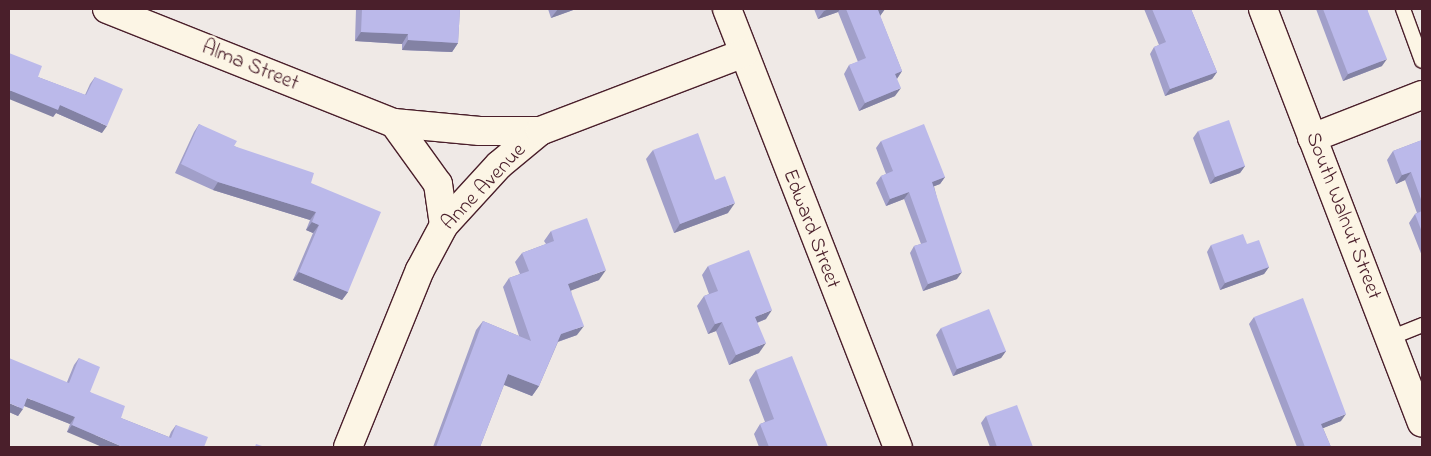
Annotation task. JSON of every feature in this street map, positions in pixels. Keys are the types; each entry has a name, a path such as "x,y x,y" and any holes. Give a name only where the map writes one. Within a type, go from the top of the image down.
{"street":[{"name":"Alma Street","path":"106,9 394,123 480,131 540,131"},
{"name":"Edward Street","path":"727,9 898,447"},
{"name":"South Walnut Street","path":"1263,9 1422,423"},
{"name":"Anne Avenue","path":"348,447 420,270 444,225 500,165 540,131 744,53"},
{"path":"1312,138 1422,95"},
{"path":"394,123 438,184 444,225"}],"lane":[{"path":"1403,9 1422,61"},
{"path":"1390,338 1422,325"}],"building":[{"path":"362,9 460,9 458,43 408,40 408,34 361,32"},
{"path":"846,9 882,9 878,10 902,71 895,74 901,88 865,103 849,65 866,58"},
{"path":"1152,9 1191,9 1217,72 1170,89 1154,47 1166,42"},
{"path":"1323,9 1367,9 1387,59 1348,74"},
{"path":"9,53 42,66 38,77 86,95 95,77 123,89 107,126 60,105 58,110 9,90"},
{"path":"1229,120 1245,166 1215,177 1198,131"},
{"path":"199,124 237,141 234,146 314,173 311,183 381,212 348,292 299,272 319,225 312,222 316,212 218,182 181,164"},
{"path":"924,124 945,177 932,182 962,272 928,284 914,246 927,242 909,192 890,199 881,176 893,171 881,141"},
{"path":"698,133 715,180 725,176 735,203 680,224 653,150"},
{"path":"1422,140 1422,202 1411,172 1402,175 1393,151"},
{"path":"1422,211 1422,232 1415,214"},
{"path":"587,218 606,270 568,284 584,326 561,334 539,386 508,374 480,447 436,447 483,321 531,341 509,278 529,271 522,253 554,241 551,231"},
{"path":"1243,234 1247,244 1259,240 1269,267 1225,283 1211,245"},
{"path":"749,250 772,310 755,317 766,343 736,355 722,322 715,324 704,296 718,291 708,266"},
{"path":"1303,298 1346,414 1321,424 1331,447 1305,447 1254,317"},
{"path":"989,309 1006,351 957,369 941,328"},
{"path":"792,356 828,447 769,447 760,424 774,419 756,370"},
{"path":"9,358 69,383 79,358 100,367 90,392 125,406 121,418 171,438 176,425 208,437 204,447 123,447 72,425 75,417 27,398 23,409 9,403"},
{"path":"1017,405 1033,447 997,447 986,416"}]}
